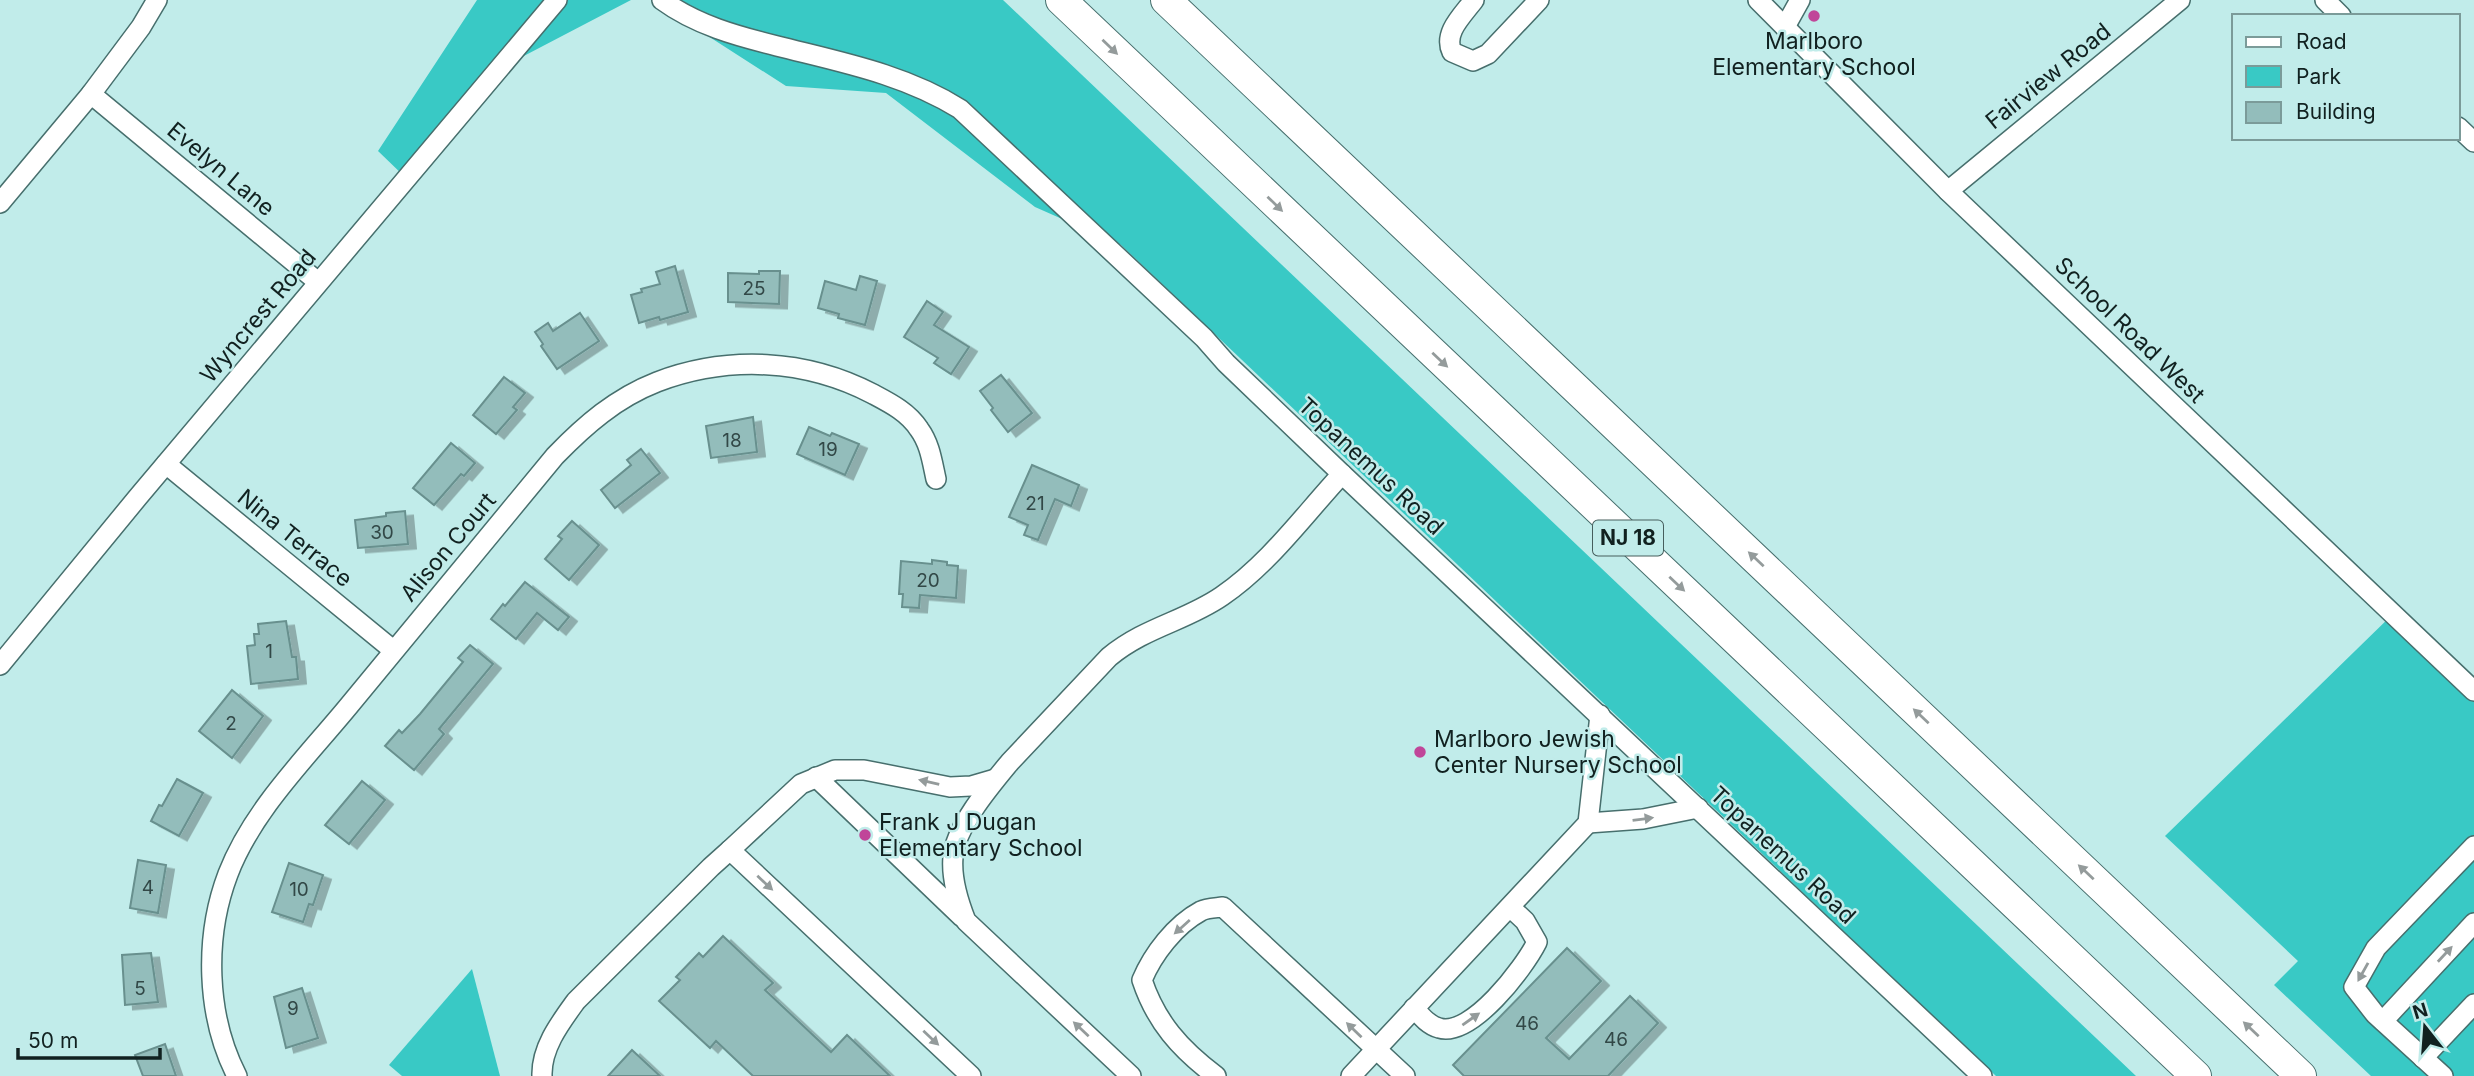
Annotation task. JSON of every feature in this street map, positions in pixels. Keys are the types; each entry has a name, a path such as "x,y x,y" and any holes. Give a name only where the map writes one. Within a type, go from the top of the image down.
{"highway":[{"name":"NJ 18","path":"1061,0 2196,1076"},
{"path":"1166,0 2301,1076"}],"street":[{"path":"0,203 92,94 141,27 157,0"},
{"name":"Wyncrest Road","path":"0,665 318,282 557,0"},
{"name":"Topanemus Road","path":"662,0 715,28 902,79 960,108 1204,338 1226,363 1342,474 1982,1076"},
{"path":"1474,0 1451,31 1448,44 1452,52 1473,61 1488,54 1539,0"},
{"name":"School Road West","path":"1758,0 1948,191 2474,691"},
{"path":"1785,27 1800,0"},
{"name":"Fairview Road","path":"1948,191 2179,0"},
{"path":"2325,0 2339,14"},
{"name":"Evelyn Lane","path":"92,94 318,282"},
{"path":"2460,129 2474,142"},
{"name":"Alison Court","path":"237,1076 225,1048 216,1011 212,970 214,930 227,876 251,828 393,650 578,432 629,395 685,372 725,365 774,364 812,370 852,383 901,410 917,425 929,447 936,479"},
{"name":"Nina Terrace","path":"166,464 393,650"},
{"path":"966,921 956,895 953,856 960,833 995,779 1109,657 1128,642 1220,598 1254,573 1342,474"},
{"path":"1351,1076 1588,824 1600,715"},
{"path":"542,1076 548,1045 576,1001 710,867 801,783 835,770 864,770 950,787 971,786 995,779"},
{"path":"816,777 1131,1076"},
{"path":"1588,824 1643,819 1698,808"},
{"path":"2443,1076 2383,1021 2354,987 2376,948 2474,846"},
{"path":"730,850 971,1076"},
{"path":"1216,1076 1197,1062 1162,1024 1149,1002 1142,980 1150,960 1182,926 1202,910 1223,907 1405,1076"},
{"path":"1414,1008 1428,1023 1440,1029 1457,1029 1476,1018 1528,960 1537,942 1525,921 1510,907"},
{"path":"2383,1021 2474,923"},
{"path":"2423,1058 2474,1004"}],"green space":[{"path":"477,0 631,0 497,70 406,178 378,151"},
{"path":"652,0 1003,0 2136,1076 1996,1076 1121,245 1035,207 886,93 786,86"},
{"path":"2396,611 2474,686 2474,1076 2371,1076 2274,985 2298,961 2165,836"},
{"path":"472,969 500,1076 402,1076 389,1065"}],"building":[{"path":"675,266 688,312 639,323 631,295 660,284 656,272"},
{"path":"759,271 780,271 779,304 728,302 728,273 759,274"},
{"path":"860,276 877,281 865,325 838,318 839,314 818,308 825,281 856,290"},
{"path":"927,301 943,312 934,325 969,347 951,374 934,363 938,358 904,337"},
{"path":"580,313 599,341 557,369 535,332 548,323 553,331"},
{"path":"1001,375 1032,413 1008,432 980,391"},
{"path":"504,377 525,393 513,407 517,410 496,434 473,415"},
{"path":"753,417 757,452 711,458 706,426"},
{"path":"809,427 859,444 845,475 797,454"},
{"path":"451,443 475,463 464,476 461,474 434,505 413,488"},
{"path":"641,449 660,473 615,508 601,490 631,465 627,460"},
{"path":"1032,465 1079,485 1071,506 1055,499 1038,540 1024,535 1028,525 1009,517"},
{"path":"405,511 408,544 358,548 355,520"},
{"path":"572,521 599,545 569,580 545,559 562,539 558,536"},
{"path":"932,560 958,566 956,598 920,595 919,608 902,607 903,594 899,594 901,561 932,564"},
{"path":"525,582 569,617 558,630 537,613 516,639 491,619"},
{"path":"286,621 292,657 296,657 298,679 251,684 247,646 255,645 254,634 259,634 258,624"},
{"path":"470,645 493,664 439,729 444,734 414,770 385,746 399,730 402,733 420,714 463,662 458,658"},
{"path":"232,690 263,716 232,758 199,731"},
{"path":"177,779 203,793 179,836 151,821"},
{"path":"362,781 385,800 349,844 325,825"},
{"path":"138,860 166,865 158,913 130,908"},
{"path":"289,863 323,875 313,905 309,904 303,922 272,912"},
{"path":"723,936 773,983 765,990 831,1052 847,1035 890,1076 753,1076 716,1041 710,1048 659,1001 680,980 676,977 699,953 703,957"},
{"path":"1567,948 1601,981 1546,1038 1569,1059 1630,996 1658,1023 1608,1076 1464,1076 1453,1065"},
{"path":"151,953 158,1002 125,1005 122,955"},
{"path":"302,988 318,1038 286,1048 274,997"},
{"path":"165,1044 176,1076 143,1076 135,1055"},
{"path":"632,1050 660,1076 608,1076"}],"place":[{"name":"Marlboro Elementary School","path":"1814,16"},
{"name":"Marlboro Jewish Center Nursery School","path":"1420,752"},
{"name":"Frank J Dugan Elementary School","path":"865,835"}]}
